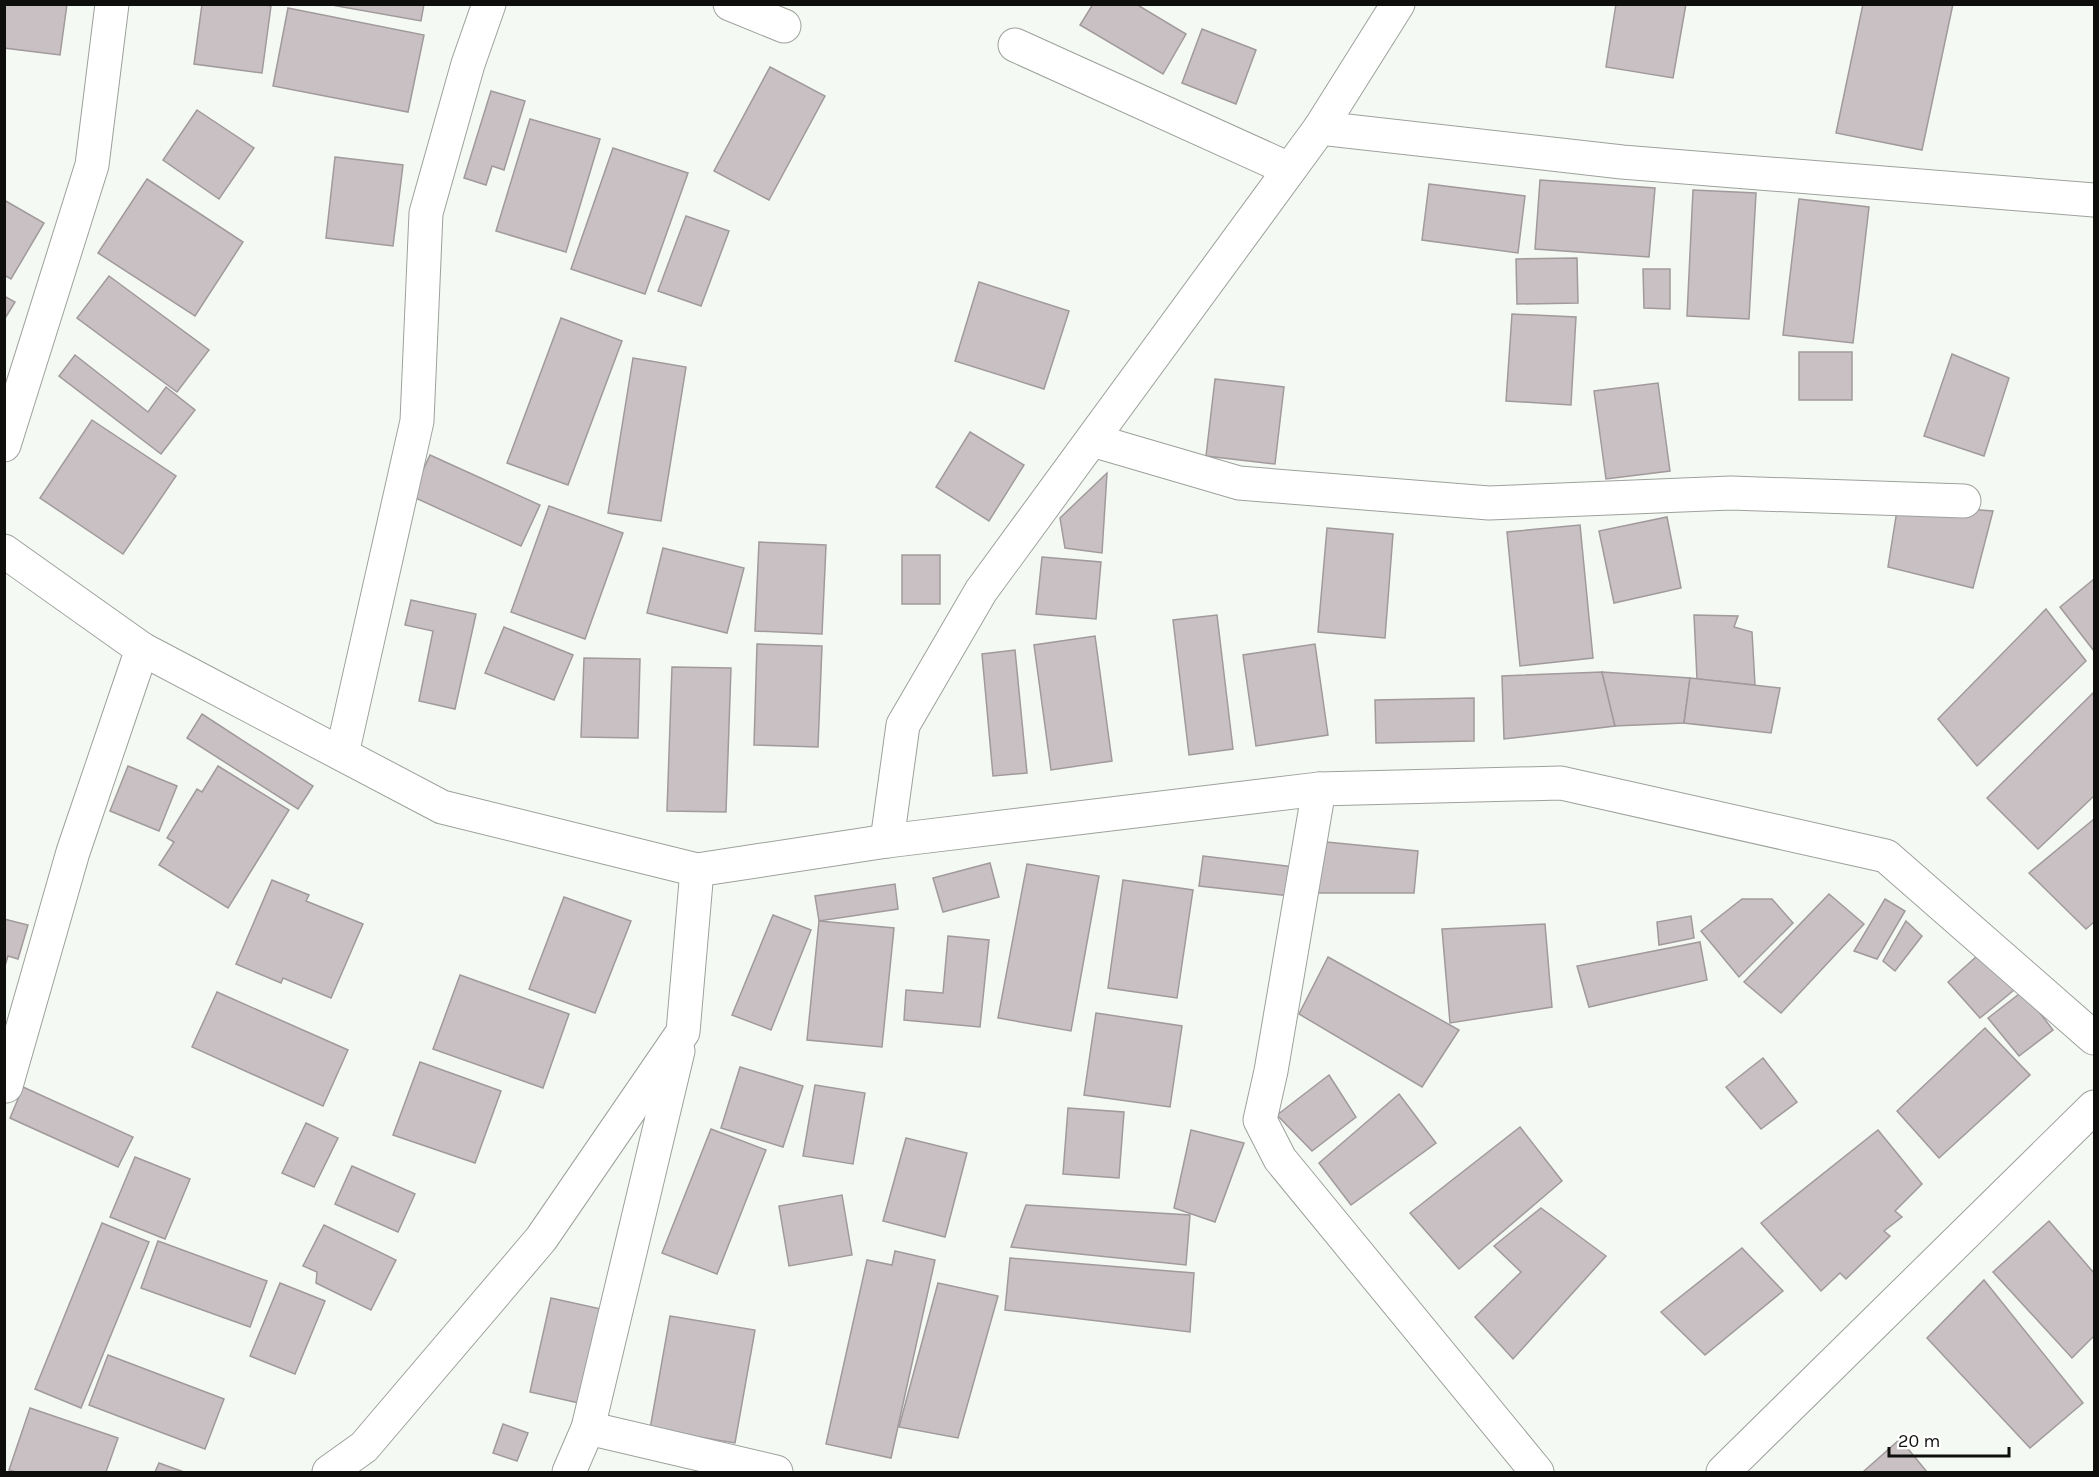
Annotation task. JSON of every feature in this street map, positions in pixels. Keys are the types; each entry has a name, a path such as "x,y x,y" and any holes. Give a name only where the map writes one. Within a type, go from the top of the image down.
{"street":[{"path":"4,445 92,165 112,4"},
{"path":"342,754 417,422 426,213 468,64 489,4"},
{"path":"730,4 784,26"},
{"path":"887,841 903,725 981,591 1320,128 1398,4"},
{"path":"1015,45 1289,169"},
{"path":"1320,128 1622,162 2094,200"},
{"path":"1092,440 1239,483 1489,503 1731,493 1964,501"},
{"path":"4,551 142,649 442,807 697,870 887,841 1319,789 1561,783 1886,856 2094,1038"},
{"path":"6,1086 73,852 142,649"},
{"path":"1319,789 1271,1071 1260,1120 1280,1159 1536,1473"},
{"path":"569,1473 588,1428 683,1032 697,870"},
{"path":"329,1473 364,1447 541,1239 683,1032"},
{"path":"1723,1473 2094,1107"},
{"path":"588,1428 776,1473"}],"building":[{"path":"4,4 67,4 60,55 4,48"},
{"path":"202,4 271,6 262,73 194,64"},
{"path":"326,4 424,4 421,21"},
{"path":"1093,4 1136,4 1186,34 1163,74 1080,25"},
{"path":"1616,4 1686,4 1673,78 1606,67"},
{"path":"1863,4 1953,4 1922,150 1836,133"},
{"path":"288,8 424,35 408,112 273,86"},
{"path":"1202,29 1256,50 1236,104 1182,83"},
{"path":"770,67 825,96 769,200 714,171"},
{"path":"491,91 525,101 504,170 492,166 486,185 464,178"},
{"path":"197,110 254,148 219,199 163,160"},
{"path":"530,119 600,139 566,252 496,231"},
{"path":"613,148 688,173 645,294 571,269"},
{"path":"335,157 403,165 393,246 326,238"},
{"path":"147,179 243,242 195,316 98,253"},
{"path":"1540,180 1655,188 1649,257 1535,249"},
{"path":"1429,184 1525,196 1518,253 1422,240"},
{"path":"1693,190 1756,193 1749,319 1687,316"},
{"path":"1799,199 1869,207 1853,343 1783,335"},
{"path":"4,200 44,223 11,279 4,275"},
{"path":"686,216 729,231 701,306 658,291"},
{"path":"1577,258 1578,303 1517,304 1516,259"},
{"path":"1643,269 1670,269 1670,309 1644,308"},
{"path":"109,276 209,350 177,392 77,318"},
{"path":"979,282 1069,311 1044,389 955,361"},
{"path":"4,296 15,302 4,320"},
{"path":"1512,314 1576,317 1571,405 1506,401"},
{"path":"561,318 622,341 568,485 507,463"},
{"path":"1799,352 1852,352 1852,400 1799,400"},
{"path":"1952,354 2009,378 1984,456 1924,436"},
{"path":"75,355 148,412 166,387 195,410 161,454 59,376"},
{"path":"633,358 686,367 661,521 608,513"},
{"path":"1215,379 1284,387 1275,464 1206,456"},
{"path":"1658,383 1670,471 1606,479 1594,391"},
{"path":"92,420 176,476 123,554 40,498"},
{"path":"970,432 1024,465 989,521 936,487"},
{"path":"430,455 540,505 521,546 411,496"},
{"path":"1107,473 1102,553 1065,548 1060,518"},
{"path":"1898,504 1993,511 1973,588 1888,567"},
{"path":"549,506 623,533 585,639 511,612"},
{"path":"1667,517 1681,588 1614,603 1599,531"},
{"path":"1580,525 1593,658 1520,666 1507,532"},
{"path":"1327,528 1393,534 1385,638 1318,632"},
{"path":"759,542 826,545 822,634 755,631"},
{"path":"663,548 744,568 727,633 647,613"},
{"path":"902,555 940,555 940,604 902,604"},
{"path":"1042,557 1101,562 1096,619 1036,614"},
{"path":"2094,579 2094,651 2060,607"},
{"path":"411,600 476,614 455,709 419,701 433,631 405,625"},
{"path":"2046,609 2086,661 1977,766 1938,719"},
{"path":"1217,615 1233,749 1189,755 1173,620"},
{"path":"1694,615 1738,616 1734,627 1752,632 1755,685 1697,679"},
{"path":"504,627 573,655 554,700 485,673"},
{"path":"1095,636 1112,761 1051,770 1034,645"},
{"path":"757,644 822,646 818,747 754,745"},
{"path":"1315,644 1328,735 1256,746 1243,655"},
{"path":"1015,650 1027,773 993,776 982,654"},
{"path":"584,658 640,659 638,738 581,737"},
{"path":"672,667 731,668 726,812 667,811"},
{"path":"1602,672 1615,726 1504,739 1502,676"},
{"path":"1602,672 1690,678 1684,723 1615,726"},
{"path":"1690,678 1780,688 1771,733 1684,723"},
{"path":"2094,692 2094,796 2038,849 1987,798"},
{"path":"1474,698 1474,741 1376,743 1375,700"},
{"path":"202,714 313,786 298,809 187,738"},
{"path":"128,766 177,786 159,831 110,811"},
{"path":"218,766 289,810 228,908 159,865 174,842 167,838 197,789 202,792"},
{"path":"2094,819 2094,922 2086,929 2029,873"},
{"path":"1316,841 1418,851 1414,893 1312,893"},
{"path":"1203,856 1294,867 1290,896 1199,886"},
{"path":"990,863 999,897 943,912 933,878"},
{"path":"1027,864 1099,876 1071,1031 998,1018"},
{"path":"272,880 309,895 306,901 363,924 331,998 283,978 281,983 236,964"},
{"path":"1123,880 1193,890 1177,998 1108,988"},
{"path":"895,884 898,909 819,921 815,896"},
{"path":"1829,894 1864,924 1781,1013 1744,982"},
{"path":"564,897 631,921 595,1013 529,989"},
{"path":"1742,899 1772,899 1793,923 1739,977 1701,931"},
{"path":"1885,899 1905,911 1877,959 1854,951"},
{"path":"773,915 811,930 771,1030 732,1015"},
{"path":"1691,916 1694,938 1659,945 1657,922"},
{"path":"4,919 28,925 18,959 8,956 4,969"},
{"path":"819,921 894,928 882,1047 807,1040"},
{"path":"1906,921 1922,936 1895,971 1883,961"},
{"path":"1545,924 1552,1007 1450,1023 1442,929"},
{"path":"948,936 989,940 980,1027 904,1020 906,990 943,993"},
{"path":"1700,942 1707,980 1589,1007 1577,966"},
{"path":"1986,948 2019,986 1980,1018 1948,982"},
{"path":"1328,957 1459,1030 1422,1087 1299,1014"},
{"path":"460,975 569,1014 543,1088 433,1049"},
{"path":"2023,991 2053,1030 2019,1056 1988,1018"},
{"path":"217,992 348,1050 323,1106 192,1047"},
{"path":"1096,1013 1182,1026 1170,1107 1084,1095"},
{"path":"1985,1028 2030,1075 1939,1158 1897,1111"},
{"path":"1763,1058 1797,1102 1761,1129 1726,1087"},
{"path":"420,1062 501,1091 475,1163 393,1135"},
{"path":"740,1067 803,1086 783,1147 721,1128"},
{"path":"1329,1075 1356,1117 1312,1151 1277,1115"},
{"path":"815,1085 865,1093 853,1164 803,1156"},
{"path":"23,1087 133,1137 118,1167 10,1118"},
{"path":"1399,1094 1436,1143 1351,1205 1319,1163"},
{"path":"1068,1108 1124,1112 1119,1178 1063,1174"},
{"path":"306,1123 338,1138 314,1187 282,1173"},
{"path":"1520,1127 1562,1181 1459,1269 1410,1213"},
{"path":"711,1129 766,1150 717,1274 662,1253"},
{"path":"1191,1130 1244,1143 1215,1222 1174,1208"},
{"path":"1878,1130 1922,1184 1895,1211 1902,1217 1884,1231 1890,1236 1846,1279 1840,1273 1821,1291 1761,1223"},
{"path":"906,1138 967,1153 945,1237 883,1221"},
{"path":"135,1157 190,1179 165,1239 110,1217"},
{"path":"352,1166 415,1194 398,1232 335,1204"},
{"path":"842,1195 852,1255 789,1266 779,1206"},
{"path":"1026,1205 1190,1215 1186,1265 1011,1247"},
{"path":"1541,1208 1606,1256 1513,1359 1475,1317 1521,1272 1494,1246"},
{"path":"2049,1221 2094,1273 2094,1336 2072,1358 1993,1272"},
{"path":"102,1223 149,1242 81,1408 35,1389"},
{"path":"324,1225 396,1260 371,1310 316,1283 317,1272 303,1266"},
{"path":"158,1241 267,1281 250,1327 141,1288"},
{"path":"1742,1248 1783,1291 1705,1355 1661,1312"},
{"path":"895,1251 935,1260 891,1458 826,1444 867,1260 892,1265"},
{"path":"1010,1258 1194,1273 1190,1332 1005,1310"},
{"path":"1984,1280 2083,1403 2030,1448 1927,1338"},
{"path":"280,1283 325,1301 295,1374 250,1356"},
{"path":"938,1283 998,1296 958,1438 899,1427"},
{"path":"551,1298 601,1309 579,1403 530,1392"},
{"path":"670,1316 755,1330 735,1443 650,1429"},
{"path":"108,1355 224,1399 205,1449 89,1405"},
{"path":"30,1408 118,1438 106,1472 16,1472 9,1470"},
{"path":"503,1424 528,1433 517,1461 493,1453"},
{"path":"1900,1439 1927,1472 1863,1472"},
{"path":"159,1463 184,1472 155,1472"}]}
